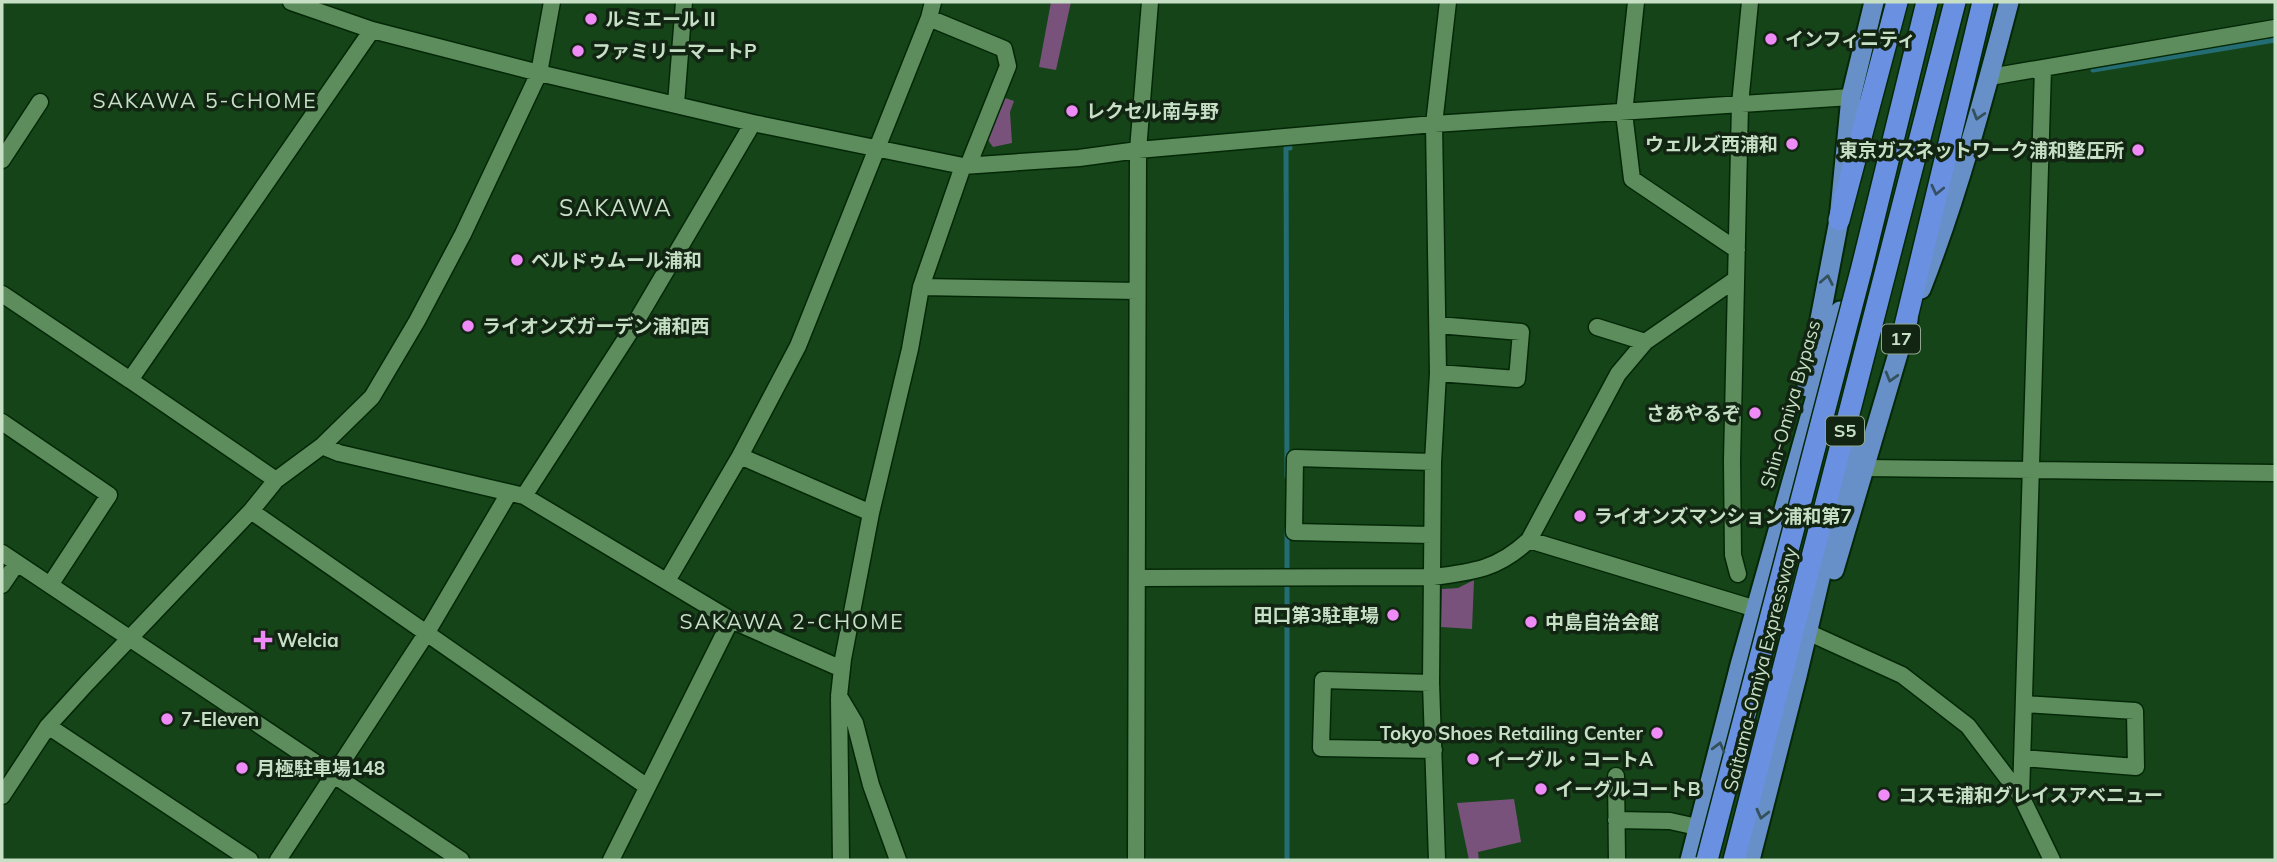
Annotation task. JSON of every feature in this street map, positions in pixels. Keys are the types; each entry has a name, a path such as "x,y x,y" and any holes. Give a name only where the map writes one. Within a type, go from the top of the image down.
{"highway":[{"path":"1839,220 1851,97 1874,2"},
{"path":"1782,515 1839,220 1897,2"},
{"name":"Shin-Omiya Bypass","path":"1690,860 1782,515 1928,2"},
{"name":"Saitama-Omiya Expressway","path":"1707,860 1862,267 1928,2"},
{"name":"Saitama-Omiya Expressway","path":"1734,860 1955,2"},
{"name":"17","path":"1750,860 1797,677 1955,2"},
{"path":"1903,334 1983,2"},
{"name":"17","path":"1797,677 1814,635 1903,334 1934,255 1990,77 2009,2"}],"street":[{"path":"291,2 372,30 539,73 753,123 965,166 1079,158 1138,150 1434,124 1851,97"},
{"path":"2,796 48,726 251,511 276,480 322,446 372,397 480,202 539,73 552,2"},
{"path":"676,104 684,2"},
{"path":"667,581 740,456 798,346 929,18 933,2"},
{"path":"1136,860 1138,150 1150,2"},
{"path":"1437,860 1432,683 1433,462 1438,373 1434,124 1448,2"},
{"path":"1636,2 1624,113 1632,179 1737,250"},
{"path":"1738,574 1732,541 1732,461 1740,104 1750,2"},
{"path":"841,860 839,696 871,513 910,349 921,287 965,166 1008,66 1004,49 929,18"},
{"path":"1990,77 2275,28"},
{"path":"130,380 372,30"},
{"path":"2021,796 2043,68"},
{"path":"2,160 40,102"},
{"path":"278,860 517,495 630,332 753,123"},
{"path":"1137,578 1433,578 1477,571 1513,555 1530,540 1618,374 1645,342 1736,279"},
{"path":"921,287 1137,291"},
{"path":"5,302 130,380 276,480"},
{"path":"1438,325 1521,332 1517,379 1438,373"},
{"path":"1597,327 1645,342"},
{"path":"2,422 109,495 50,585"},
{"path":"322,446 339,453 517,495 731,620 842,669"},
{"path":"740,456 871,513"},
{"path":"1432,535 1294,532 1294,495 1295,458 1433,462"},
{"path":"1865,468 2275,473"},
{"path":"251,511 646,786"},
{"path":"1530,540 1756,609"},
{"path":"2,553 461,860"},
{"path":"2,585 16,563"},
{"path":"611,860 731,620"},
{"path":"1814,635 1902,675 1968,726 2021,796 2052,860"},
{"path":"1432,683 1323,680 1321,748 1434,750"},
{"path":"839,696 855,723 871,785 898,860"},
{"path":"2022,758 2136,767 2135,711 2024,704"},
{"path":"48,726 250,860"},
{"path":"1616,776 1617,860"},
{"path":"1616,820 1670,821 1697,827"}],"shaded area":[{"path":"1051,2 1071,2 1056,70 1039,67"},
{"path":"1005,98 1014,101 1010,112 1012,143 993,147 988,140"},
{"path":"1474,580 1472,629 1441,627 1442,589 1458,588"},
{"path":"1514,799 1521,842 1478,852 1479,860 1469,860 1457,803"}],"waterway":[{"path":"2093,70 2275,40"},
{"path":"1287,477 1286,148 1290,148"},
{"path":"1287,529 1287,860"}],"place":[{"name":"ルミエールⅡ","path":"591,19"},
{"name":"インフィニティ","path":"1771,39"},
{"name":"ファミリーマートP","path":"578,51"},
{"name":"レクセル南与野","path":"1072,111"},
{"name":"ウェルズ西浦和","path":"1792,144"},
{"name":"東京ガスネットワーク浦和整圧所","path":"2138,150"},
{"name":"ベルドゥムール浦和","path":"517,260"},
{"name":"ライオンズガーデン浦和西","path":"468,326"},
{"name":"さあやるぞ","path":"1755,413"},
{"name":"ライオンズマンション浦和第7","path":"1580,516"},
{"name":"田口第3駐車場","path":"1393,615"},
{"name":"中島自治会館","path":"1531,622"},
{"name":"Welcia","path":"263,640"},
{"name":"7-Eleven","path":"167,719"},
{"name":"Tokyo Shoes Retailing Center","path":"1657,733"},
{"name":"イーグル・コートA","path":"1473,759"},
{"name":"月極駐車場148","path":"242,768"},
{"name":"イーグルコートB","path":"1541,789"},
{"name":"コスモ浦和グレイスアベニュー","path":"1884,795"}],"district":[{"name":"SAKAWA 5-CHOME","path":"205,101"},
{"name":"SAKAWA","path":"616,208"},
{"name":"SAKAWA 2-CHOME","path":"792,622"}]}
